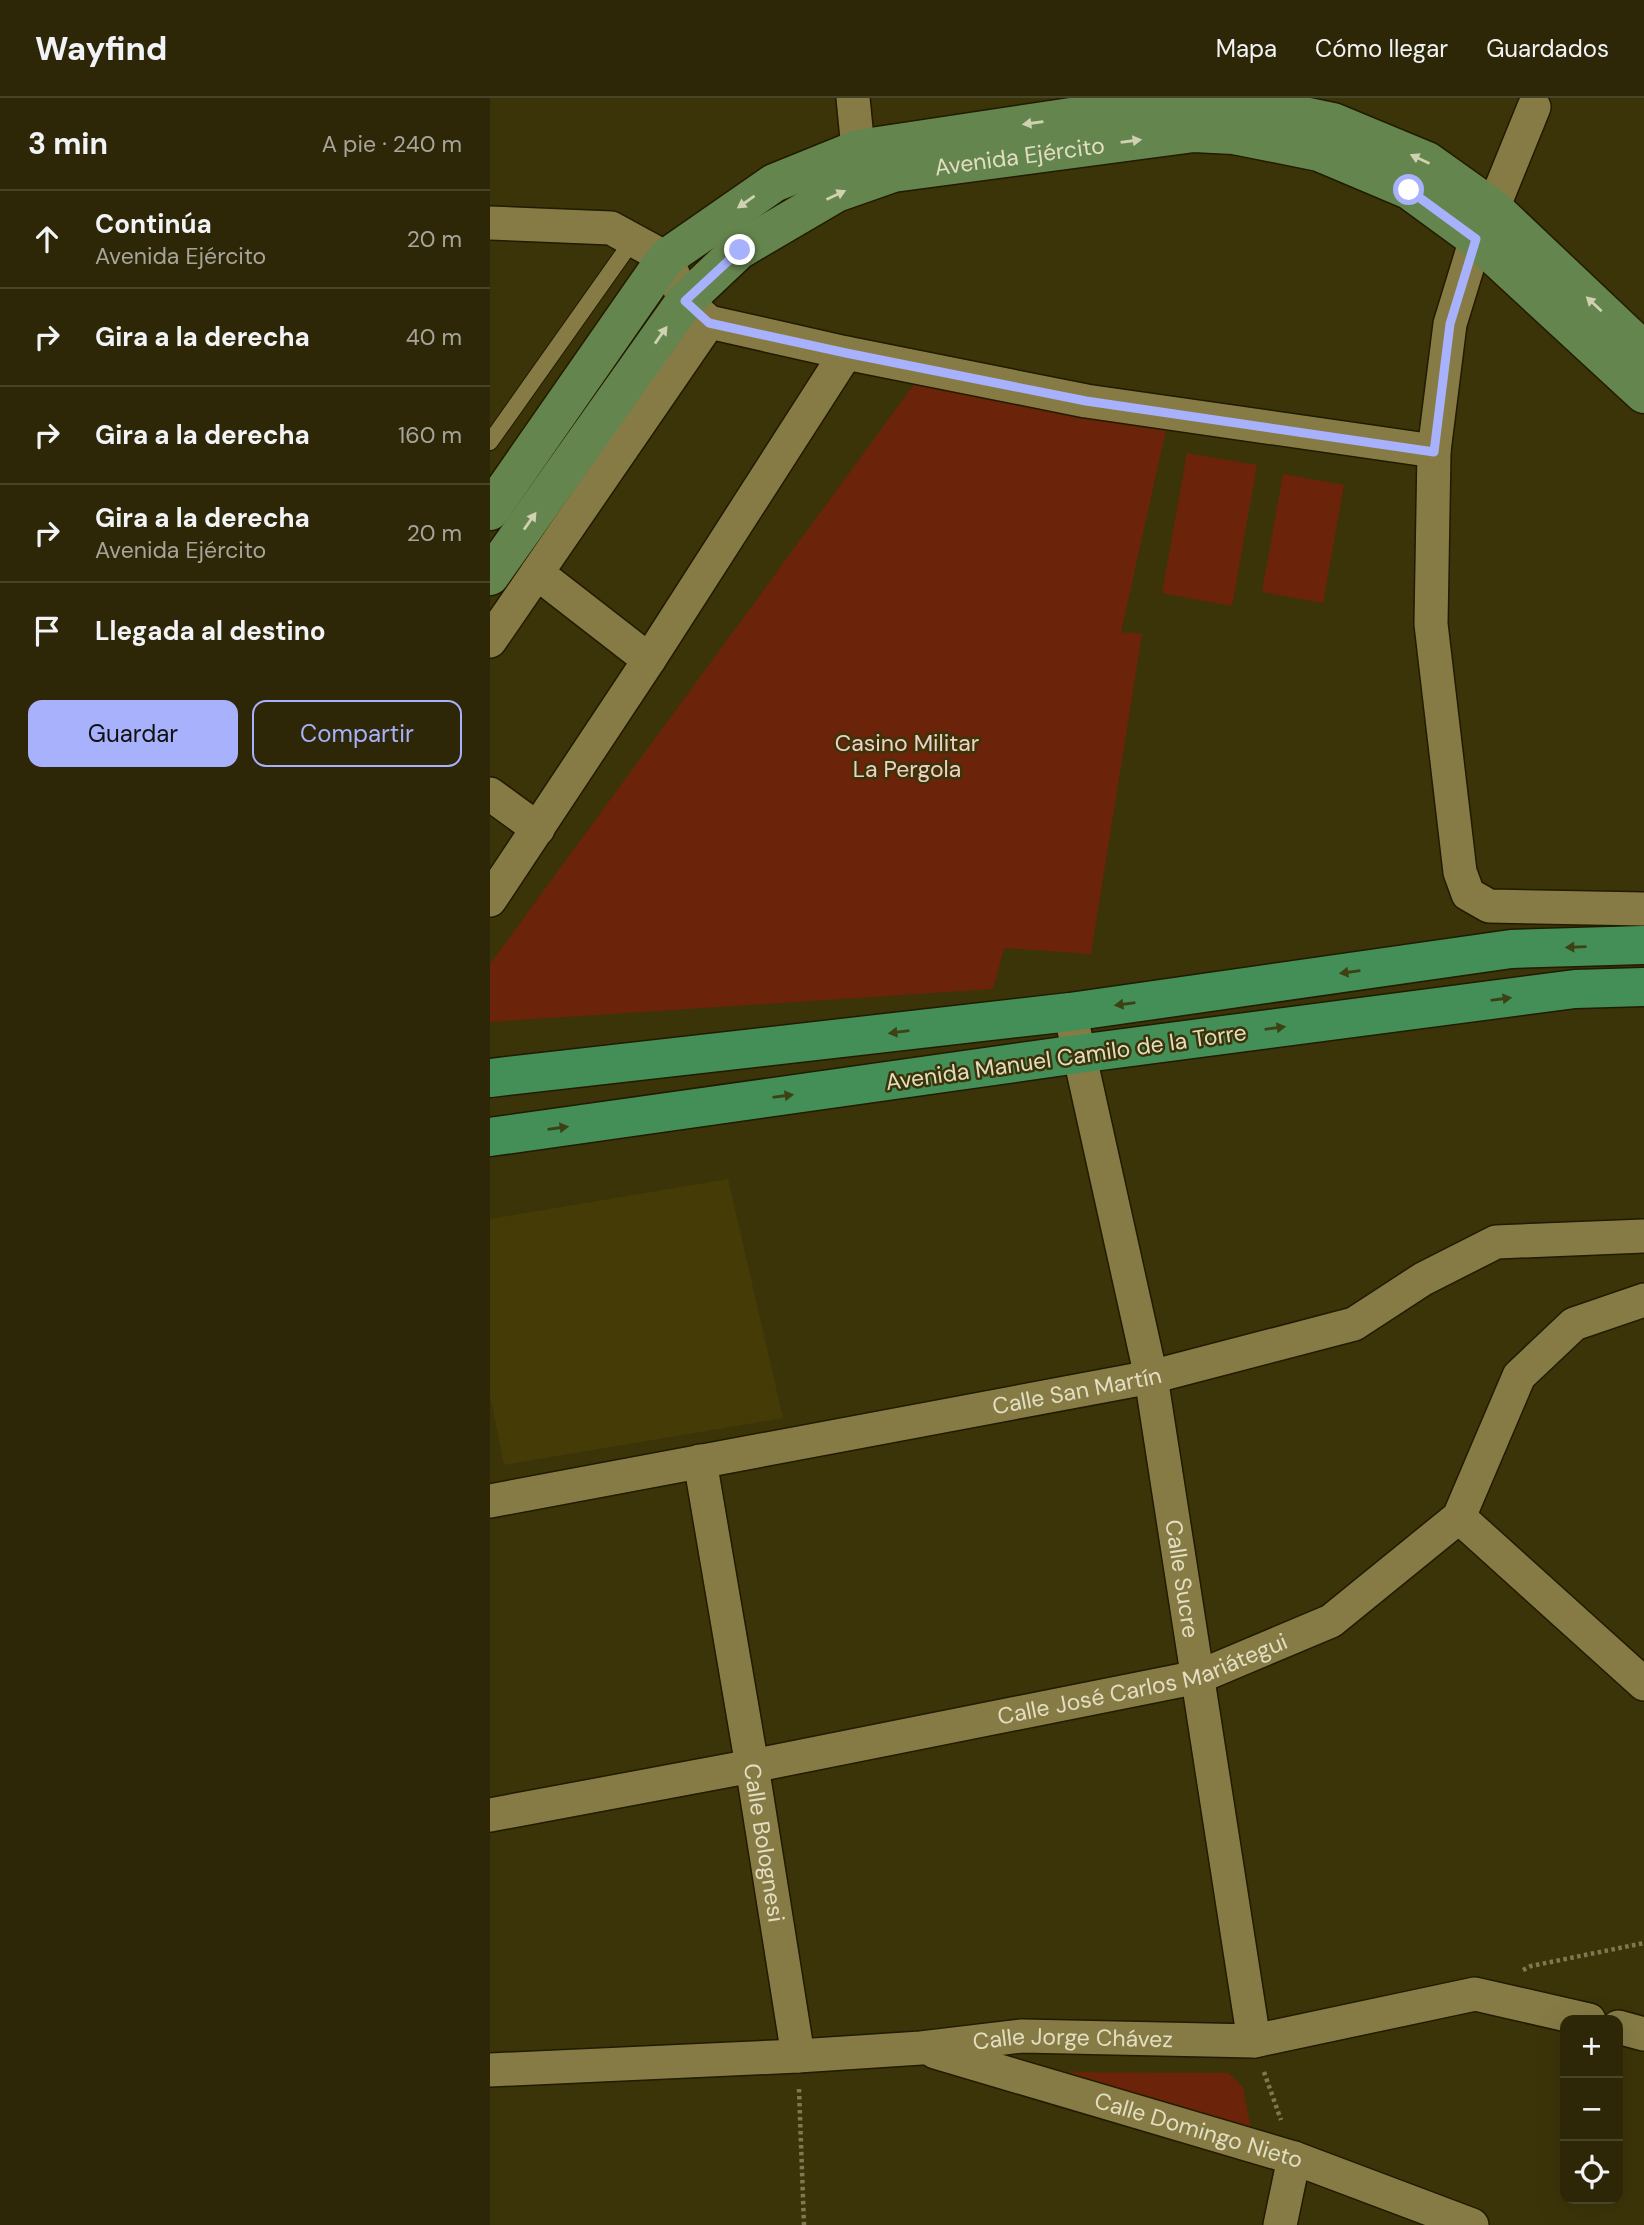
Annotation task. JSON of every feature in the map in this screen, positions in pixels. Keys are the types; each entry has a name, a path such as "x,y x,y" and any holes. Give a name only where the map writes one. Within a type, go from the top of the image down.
{"main road":[{"name":"Avenida Ejército","path":"490,576 697,312 740,250 836,194 893,173 1192,116"},
{"name":"Avenida Ejército","path":"490,511 666,258 774,183 858,149 1192,116 1234,135 1320,152 1484,224 1644,351"},
{"name":"Avenida Ejército","path":"1484,224 1644,394"},
{"name":"Avenida Manuel Camilo de la Torre","path":"490,1079 1070,1012 1511,949 1644,945"},
{"name":"Avenida Manuel Camilo de la Torre","path":"490,1137 1078,1054 1575,989 1644,987"}],"street":[{"path":"853,98 858,149"},
{"path":"1534,107 1484,224 1450,324 1434,452 1431,624 1460,872 1468,894 1489,906 1644,909"},
{"path":"490,223 611,228 666,258 697,312 846,353 1086,401 1434,452"},
{"path":"490,642 537,573 697,312"},
{"path":"490,900 649,660 846,353"},
{"path":"537,573 649,660"},
{"path":"490,794 538,829"},
{"name":"Calle Sucre","path":"1070,1012 1151,1377 1254,2041"},
{"name":"Calle San Martín","path":"490,1501 1151,1377 1354,1324 1423,1279 1496,1242 1644,1236"},
{"name":"Calle José Carlos Mariátegui","path":"490,1815 1198,1677 1331,1620 1459,1517 1519,1376 1574,1324 1644,1300"},
{"name":"Calle Bolognesi","path":"700,1461 798,2056"},
{"path":"1459,1517 1644,1684"},
{"path":"1475,1994 1567,2015"},
{"name":"Calle Jorge Chávez","path":"490,2070 798,2056 921,2048 1022,2036 1254,2041 1475,1994"},
{"path":"1623,2028 1644,2034"},
{"name":"Calle Domingo Nieto","path":"921,2048 1294,2158 1472,2225"},
{"path":"1280,2225 1294,2158"}],"lane":[{"path":"490,442 633,240"}],"path":[{"path":"1475,1994 1531,1966 1644,1943"},
{"path":"1254,2041 1294,2158"},
{"path":"798,2056 804,2225"}],"shaded area":[{"path":"728,1179 783,1418 504,1465 490,1395 490,1219"}],"green space":[{"name":"Casino Militar La Pergola","path":"915,383 1166,430 1121,632 1142,634 1091,954 1004,948 993,989 490,1022 490,964"},
{"path":"1187,453 1257,465 1232,606 1162,593"},
{"path":"1283,474 1344,485 1323,603 1262,592"},
{"path":"1032,2072 1228,2073 1243,2087 1251,2130"}],"route":[{"path":"740,250 685,301 709,323 1086,401 1434,452 1450,324 1476,239 1409,190"}]}
